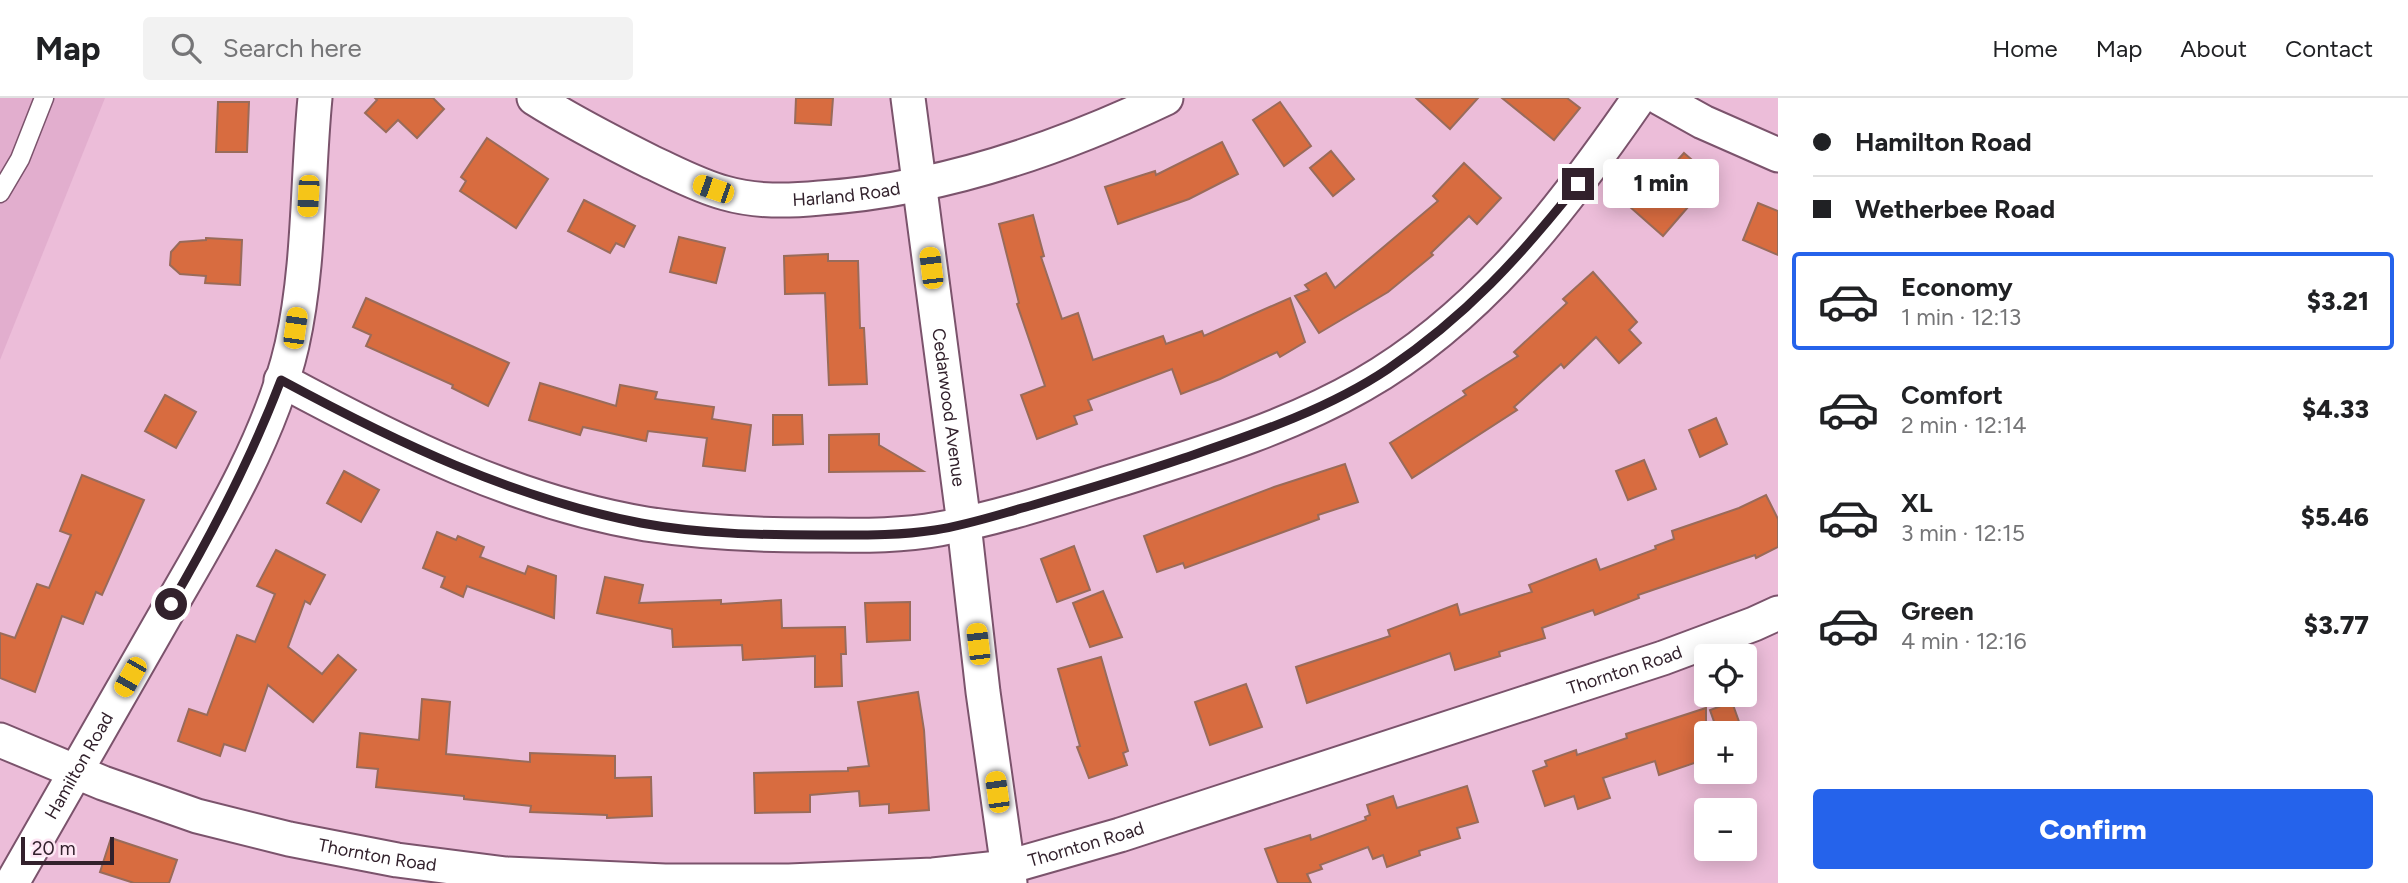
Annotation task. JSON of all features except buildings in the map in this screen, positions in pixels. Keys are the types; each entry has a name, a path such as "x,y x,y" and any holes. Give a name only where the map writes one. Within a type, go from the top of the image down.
{"street":[{"name":"Hamilton Road","path":"12,883 223,513 254,449 281,380 292,347 302,284 315,98"},
{"name":"Harland Road","path":"534,98 614,144 699,184 726,193 773,200 871,193 951,177 1052,146 1166,98"},
{"name":"Cedarwood Avenue","path":"908,98 964,524 983,692 1009,875"},
{"path":"281,380 427,455 517,490 616,517 684,529 796,535 885,535 936,530 1092,488 1213,448 1310,410 1382,373 1461,314 1510,266 1578,184 1639,98"},
{"path":"1660,98 1726,134 1778,155"},
{"name":"Thornton Road","path":"0,740 75,772 186,812 258,832 397,860 506,874 665,881 789,881 1009,875 1120,835 1663,658 1778,613"}],"lane":[{"path":"2,187 20,159 44,98"}],"shaded area":[{"path":"0,98 105,98 0,360"}],"route":[{"path":"171,604 223,513 250,458 281,380 427,455 517,490 602,514 663,526 730,533 885,535 936,530 1155,468 1258,432 1364,384 1461,314 1487,290 1578,184"}]}
